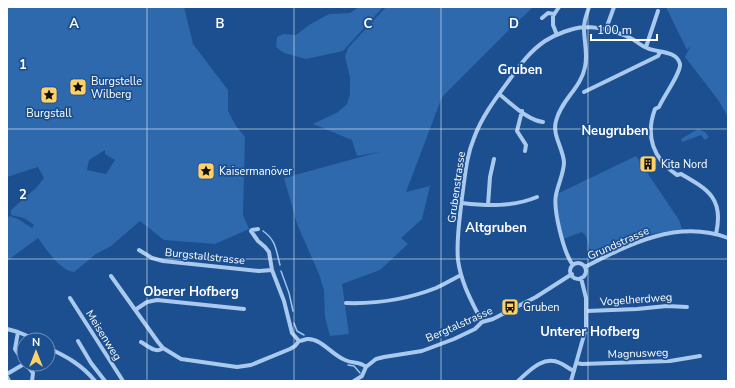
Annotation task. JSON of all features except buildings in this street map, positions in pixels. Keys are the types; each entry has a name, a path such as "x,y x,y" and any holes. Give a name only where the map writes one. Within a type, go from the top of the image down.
{"street":[{"path":"557,35 552,20 559,7"},
{"path":"581,278 576,278 572,274 571,270 573,266 566,251 557,213 556,195 564,166 562,150 555,128 561,107 576,86 585,69 586,56 584,28 589,7"},
{"path":"606,29 614,7"},
{"path":"646,48 658,11"},
{"path":"542,18 548,14 554,14"},
{"name":"Grubenstrasse","path":"482,322 468,295 461,275 458,259 458,244 467,163 473,139 483,117 528,56 545,41 557,35 584,28 606,29 627,37 653,51 674,55 678,60 680,67 659,107 655,109 651,120 650,133 655,152 666,167 677,175 681,174 701,185 711,195 715,203 718,216 716,234"},
{"path":"584,92 658,56 660,52"},
{"path":"499,94 522,112 536,120 543,122"},
{"path":"522,112 517,131 526,145 525,151"},
{"path":"488,205 490,177 494,159"},
{"path":"462,203 488,205 518,203 537,197"},
{"path":"258,229 252,230 251,232 267,249 272,270 284,301 292,333 299,341"},
{"name":"Grundstrasse","path":"585,267 631,244 673,232 690,231 716,234 728,238"},
{"name":"Burgstallstrasse","path":"139,250 152,258 163,261 259,271 272,270"},
{"path":"573,266 580,263 585,267 585,274 581,278"},
{"name":"Bergtalstrasse","path":"354,381 362,376 366,368 380,358 422,351 438,346 475,329 482,322 493,320 512,310 536,297 572,274"},
{"path":"346,303 383,302 406,297 437,287 461,275"},
{"path":"111,276 163,348 181,359 236,367 251,365 290,349 299,341 308,339 315,341 342,359 360,363 366,368"},
{"path":"571,381 585,335 587,311 581,278"},
{"name":"Meisenweg","path":"70,298 123,381"},
{"path":"135,310 147,302 157,300 244,309"},
{"name":"Vogelherdweg","path":"587,311 667,306 687,307"},
{"path":"7,329 18,332"},
{"path":"16,340 14,349 16,352"},
{"path":"78,341 91,363 105,381"},
{"path":"141,342 156,351 160,351 163,348"},
{"path":"56,352 84,368 95,381"},
{"name":"Magnusweg","path":"577,363 670,361 700,356"},
{"path":"518,381 532,368 542,362 558,362 574,371"},
{"path":"9,381 7,376 16,370"}],"shaded area":[{"path":"7,7 184,7 193,44 228,90 228,111 236,126 245,137 243,215 249,229 215,244 164,240 140,221 111,246 96,254 74,272 63,268 58,264 38,238 7,261 7,218 10,216 18,219 32,228 34,225 24,218 11,215 11,210 37,187 44,178 38,167 7,177","holes":["105,150 105,154 115,160 106,174 87,170 89,160"]},
{"path":"359,7 383,7 343,51 306,59 284,53 276,47 277,37 283,34 296,35 309,25 329,14 350,13"},
{"path":"386,7 533,7 442,97 406,192 430,186 422,219 401,238 408,244 380,270 342,284 349,334 330,336 325,317 324,290 319,274 297,224 284,178 379,152 357,156 352,140 313,124 338,112 347,104 350,94 350,77 345,57 348,48"},
{"path":"666,7 728,7 728,117 719,101 685,57 691,45 687,50"},
{"path":"698,129 705,132 709,137 705,140 701,135 682,142 681,139"},
{"path":"636,156 679,220 682,229 651,234 615,248 603,249 606,254 593,260 586,236 582,232 563,239 557,212 558,195 559,193"}],"waterway":[{"path":"263,231 271,238 280,265"},
{"path":"281,271 289,293 293,311"},
{"path":"294,323 297,331 304,335"},
{"path":"348,365 354,366 360,373"}],"place":[{"name":"Burgstelle Wilberg","path":"78,87"},
{"name":"Burgstall","path":"49,95"},
{"name":"Kita Nord","path":"648,164"},
{"name":"Kaisermanöver","path":"206,171"},
{"name":"Gruben","path":"510,307"}],"district":[{"name":"Gruben","path":"520,69"},
{"name":"Neugruben","path":"615,130"},
{"name":"Altgruben","path":"496,227"},
{"name":"Oberer Hofberg","path":"191,291"},
{"name":"Unterer Hofberg","path":"590,331"}]}
